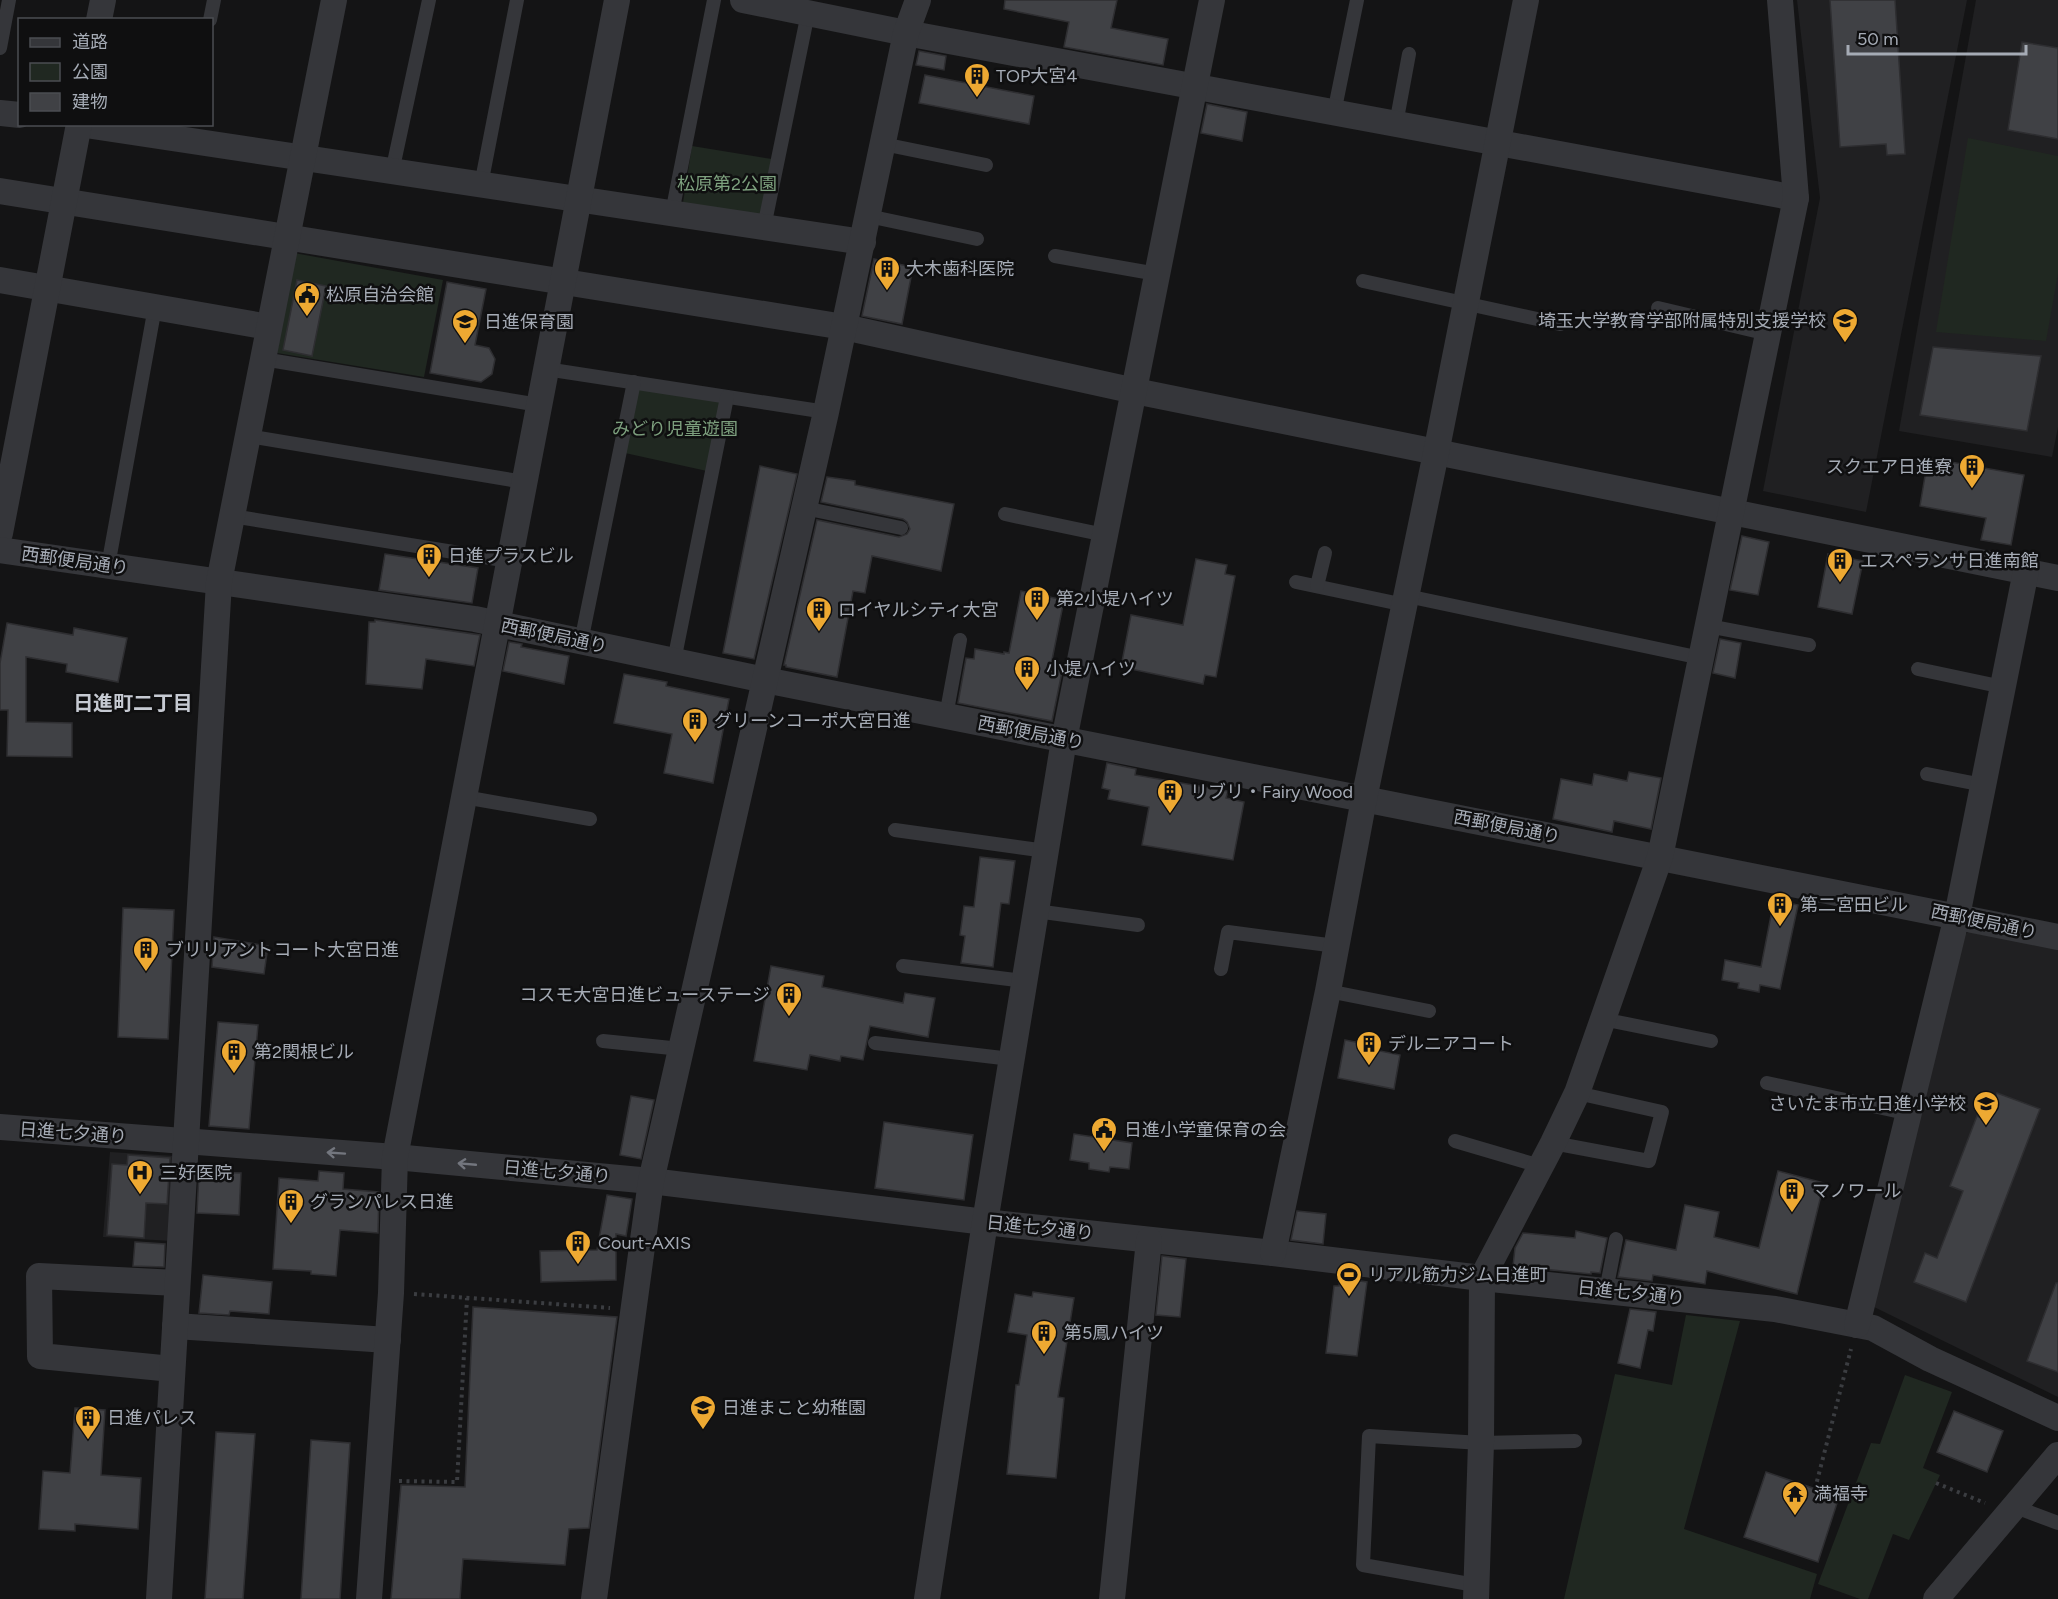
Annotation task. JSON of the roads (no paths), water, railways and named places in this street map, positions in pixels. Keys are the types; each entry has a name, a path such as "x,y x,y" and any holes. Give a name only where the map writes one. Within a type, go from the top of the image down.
{"street":[{"path":"99,18 103,0"},
{"path":"159,1599 219,582 334,0"},
{"path":"369,1599 392,1293 395,1157 616,0"},
{"path":"743,0 906,33 1796,198"},
{"path":"594,1599 651,1181 826,412 906,33 918,0"},
{"path":"927,1599 985,1222 1064,740 1212,0"},
{"path":"1273,1253 1328,991 1364,799 1406,601 1526,0"},
{"path":"1475,1592 1481,1443 1482,1278 1553,1143 1576,1093 1660,857 1796,198 1780,0"},
{"path":"0,112 18,116"},
{"path":"0,533 7,461 48,288 79,126"},
{"path":"103,126 187,133 303,158 862,242"},
{"path":"0,191 844,327 1135,391 2058,578"},
{"path":"0,280 270,327"},
{"name":"西郵便局通り","path":"0,550 475,619 765,681 2058,937"},
{"path":"1857,1325 1957,916 2026,571"},
{"name":"日進七夕通り","path":"0,1127 395,1157 651,1181 985,1222 1775,1309 1873,1328 1930,1359 2058,1418"},
{"path":"1112,1599 1149,1240"},
{"path":"172,1369 40,1356 39,1276 177,1283"},
{"path":"175,1326 388,1340"},
{"path":"1943,1598 2011,1510 2058,1455"}],"lane":[{"path":"1,39 9,0"},
{"path":"210,18 214,0"},
{"path":"392,172 429,0"},
{"path":"481,185 518,0"},
{"path":"672,213 714,0"},
{"path":"1334,113 1357,0"},
{"path":"764,227 808,13"},
{"path":"1396,124 1410,54"},
{"path":"883,144 987,165"},
{"path":"868,216 976,239"},
{"path":"1055,256 1158,274"},
{"path":"1363,281 1560,324"},
{"path":"108,566 155,307"},
{"path":"1658,308 1768,334"},
{"path":"263,359 539,405"},
{"path":"546,369 826,412"},
{"path":"581,642 634,382"},
{"path":"674,661 727,397"},
{"path":"248,436 524,482"},
{"path":"804,508 901,528"},
{"path":"1005,514 1105,535"},
{"path":"232,516 509,561"},
{"path":"1317,586 1325,553"},
{"path":"1296,582 1701,658"},
{"path":"1708,626 1809,645"},
{"path":"946,716 960,640"},
{"path":"1918,669 2003,687"},
{"path":"1927,774 1983,784"},
{"path":"464,797 590,819"},
{"path":"895,830 1046,851"},
{"path":"1036,911 1138,925"},
{"path":"1221,969 1228,932 1336,946"},
{"path":"903,966 1024,981"},
{"path":"1328,991 1429,1011"},
{"path":"1602,1019 1711,1041"},
{"path":"603,1041 681,1049"},
{"path":"875,1043 1011,1059"},
{"path":"1767,1083 1910,1114"},
{"path":"1553,1143 1649,1161 1662,1112 1576,1093"},
{"path":"1455,1141 1540,1167"},
{"path":"1606,1291 1616,1239"},
{"path":"1475,1592 1363,1565 1369,1436 1481,1443 1575,1441"},
{"path":"2011,1510 2058,1523"}],"place":[{"name":"TOP大宮4","path":"977,99"},
{"name":"大木歯科医院","path":"887,292"},
{"name":"松原自治会館","path":"307,318"},
{"name":"埼玉大学教育学部附属特別支援学校","path":"1845,344"},
{"name":"日進保育園","path":"465,345"},
{"name":"スクエア日進寮","path":"1972,490"},
{"name":"日進プラスビル","path":"429,579"},
{"name":"エスペランサ日進南館","path":"1840,584"},
{"name":"第2小堤ハイツ","path":"1037,622"},
{"name":"ロイヤルシティ大宮","path":"819,633"},
{"name":"小堤ハイツ","path":"1027,692"},
{"name":"グリーンコーポ大宮日進","path":"695,744"},
{"name":"リブリ・Fairy Wood","path":"1170,815"},
{"name":"第二宮田ビル","path":"1780,928"},
{"name":"ブリリアントコート大宮日進","path":"146,973"},
{"name":"コスモ大宮日進ビューステージ","path":"789,1018"},
{"name":"デルニアコート","path":"1369,1067"},
{"name":"第2関根ビル","path":"234,1075"},
{"name":"さいたま市立日進小学校","path":"1986,1127"},
{"name":"日進小学童保育の会","path":"1104,1153"},
{"name":"三好医院","path":"140,1196"},
{"name":"マノワール","path":"1792,1214"},
{"name":"グランパレス日進","path":"291,1225"},
{"name":"Court-AXIS","path":"578,1266"},
{"name":"リアル筋力ジム日進町","path":"1349,1298"},
{"name":"第5鳳ハイツ","path":"1044,1356"},
{"name":"日進まこと幼稚園","path":"703,1431"},
{"name":"日進パレス","path":"88,1441"},
{"name":"満福寺","path":"1795,1517"}],"district":[{"name":"日進町二丁目","path":"133,703"}],"park label":[{"name":"松原第2公園","path":"727,184"},
{"name":"みどり児童遊園","path":"675,429"}]}
